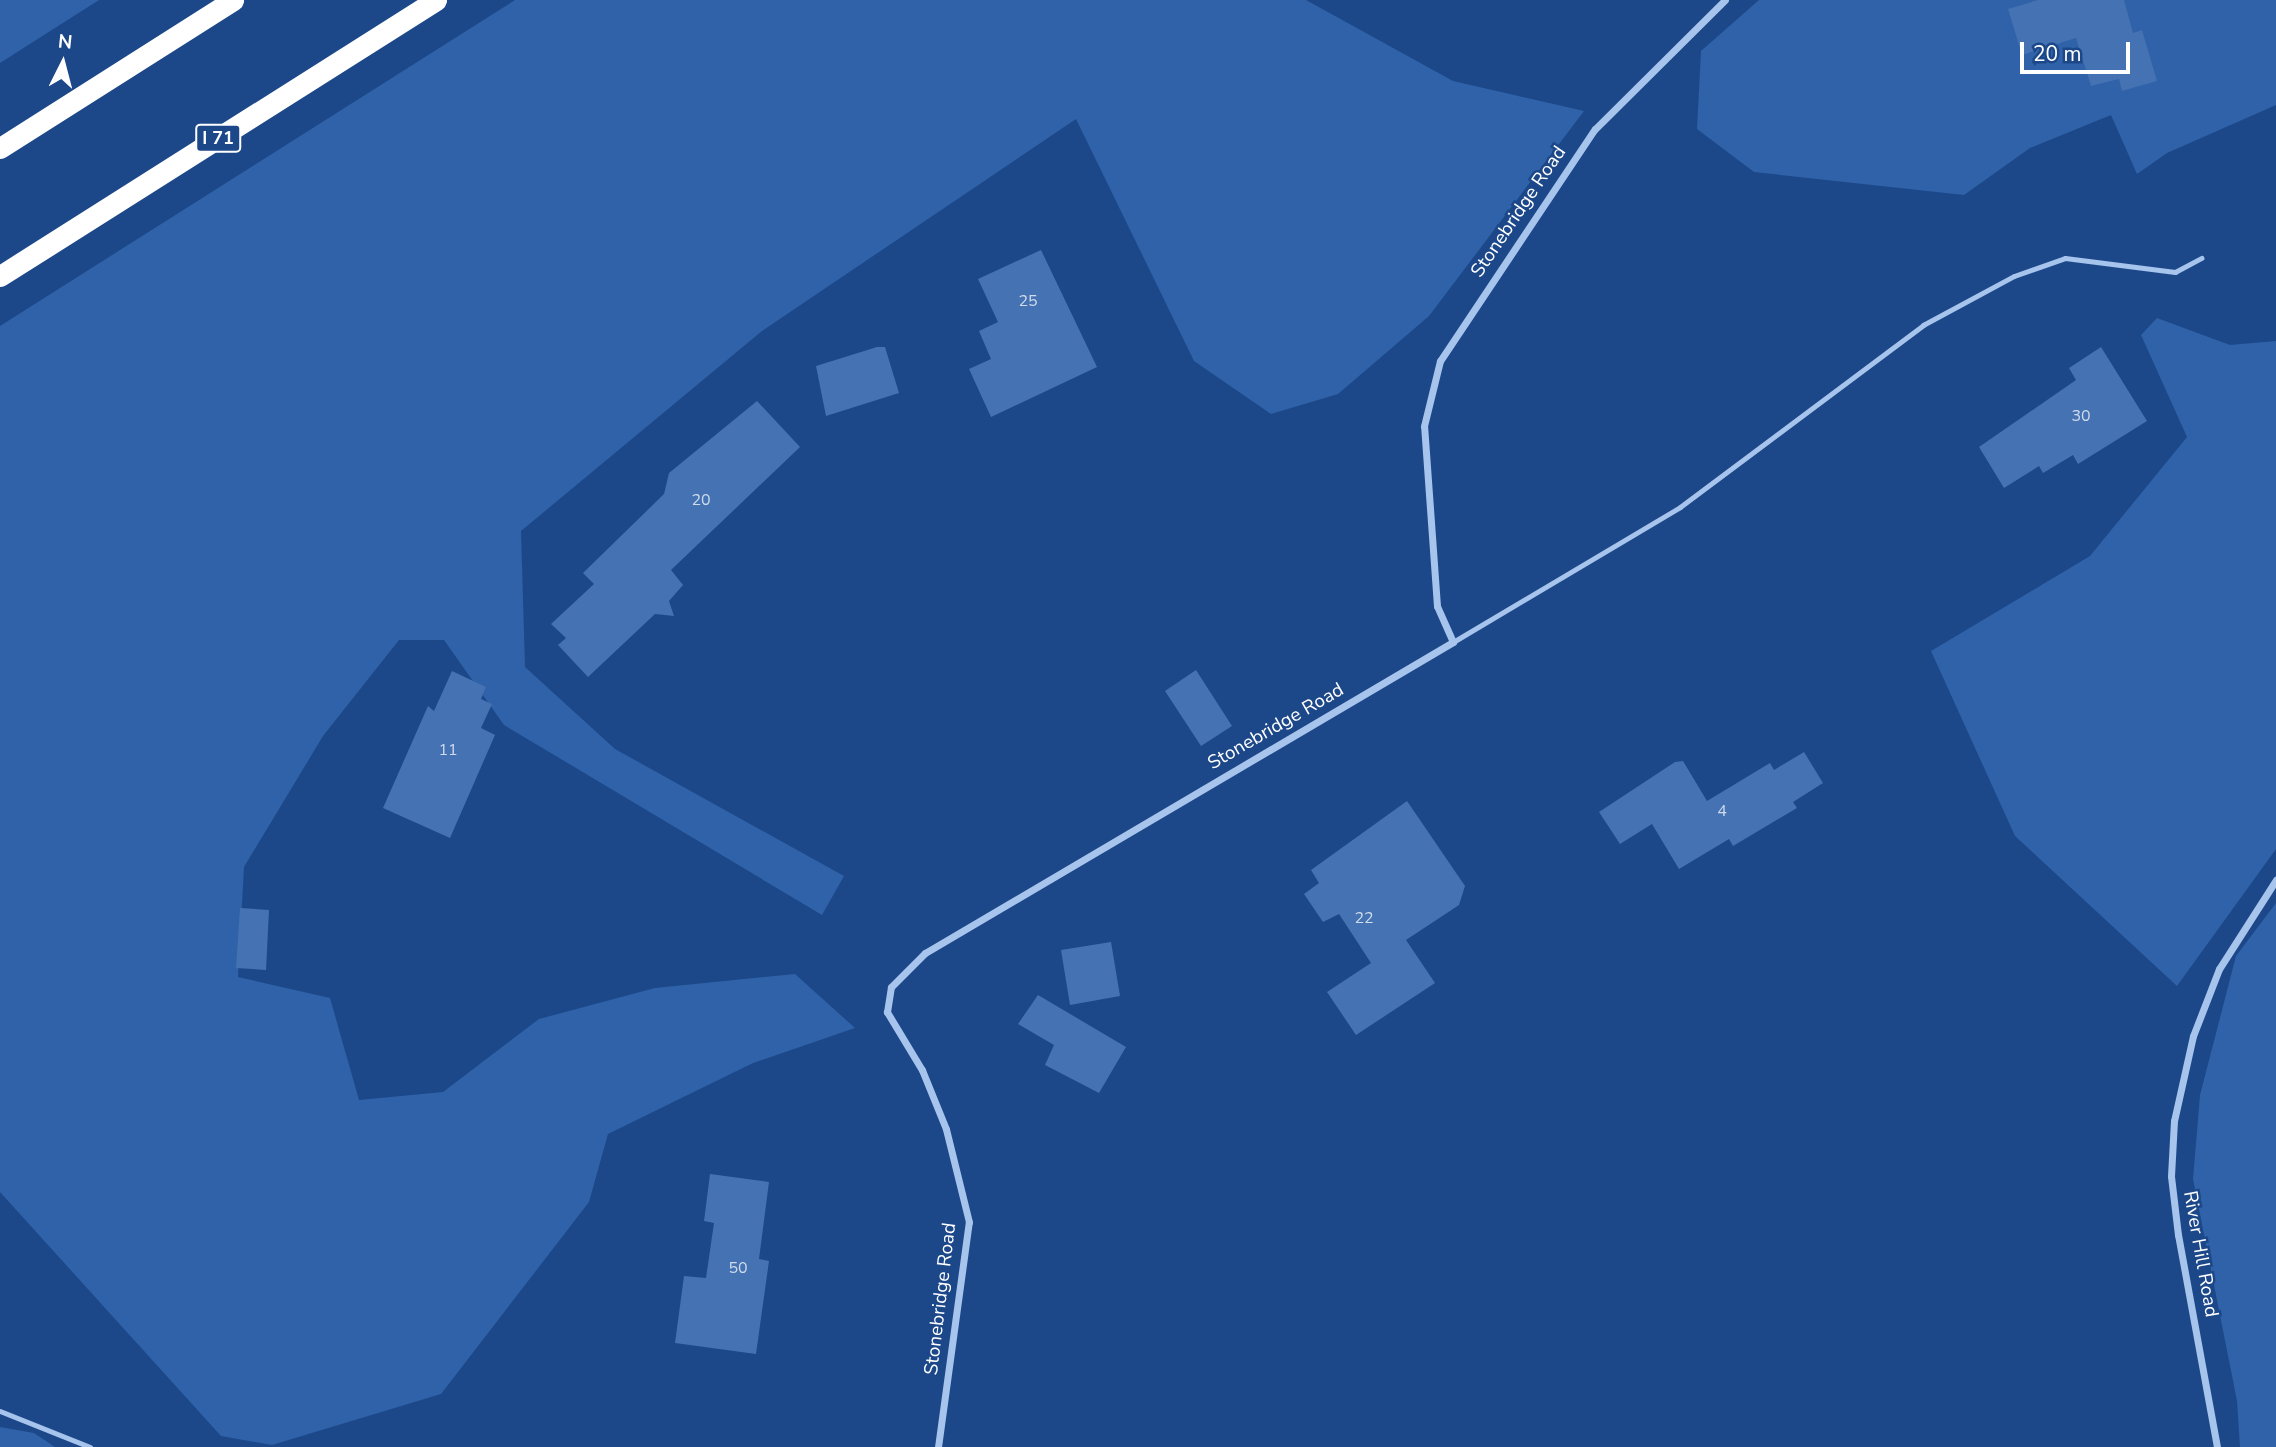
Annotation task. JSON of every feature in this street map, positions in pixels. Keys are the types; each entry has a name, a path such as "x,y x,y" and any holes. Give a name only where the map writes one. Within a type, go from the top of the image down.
{"highway":[{"path":"0,148 233,0"},
{"name":"I 71","path":"0,276 436,0"}],"street":[{"name":"Stonebridge Road","path":"938,1447 969,1222 946,1129 922,1070 887,1013 891,987 925,953 1453,642 1437,606 1424,426 1440,360 1595,129 1725,0"},
{"name":"River Hill Road","path":"2217,1447 2178,1235 2171,1176 2174,1121 2193,1036 2219,970 2276,880"}],"lane":[{"path":"1453,642 1680,508 1923,325 2014,276 2064,258 2175,272 2201,258"},
{"path":"0,1411 90,1447"}],"shaded area":[{"path":"0,0 99,0 0,63"},
{"path":"515,0 1306,0 1453,81 1584,111 1429,316 1338,394 1271,414 1194,361 1076,119 762,331 521,531 525,667 615,749 844,876 822,915 504,725 444,640 399,640 323,736 244,867 238,977 330,998 359,1100 443,1092 539,1019 655,988 795,974 855,1028 753,1063 608,1134 589,1202 441,1394 272,1445 221,1436 0,1192 0,326"},
{"path":"1759,0 2276,0 2276,105 2167,153 2137,174 2111,115 2030,148 1964,195 1754,172 1697,129 1701,51"},
{"path":"2157,318 2230,345 2276,341 2276,849 2177,986 2015,836 1931,651 2090,556 2187,437 2141,335"},
{"path":"2276,903 2276,1447 2240,1447 2237,1401 2193,1179 2200,1095 2236,956"},
{"path":"0,1427 34,1433 55,1447 0,1447"}],"building":[{"path":"2038,0 2124,0 2133,33 2142,30 2157,81 2122,91 2119,79 2091,86 2076,38 2022,55 2008,9"},
{"path":"1041,250 1097,367 991,417 969,369 991,359 979,331 998,322 978,279"},
{"path":"877,347 885,347 899,393 826,416 816,366"},
{"path":"2101,347 2147,421 2078,464 2073,455 2043,473 2039,466 2004,488 1979,447 2076,380 2069,368"},
{"path":"757,401 800,447 671,570 683,585 669,601 674,616 655,614 588,677 558,645 566,638 551,624 594,584 583,573 664,494 669,473"},
{"path":"1196,670 1232,726 1201,746 1165,691"},
{"path":"452,671 486,687 481,699 492,704 481,728 495,735 450,838 383,808 428,706 434,711"},
{"path":"1804,752 1823,783 1793,802 1797,808 1733,846 1729,839 1679,869 1652,824 1620,844 1599,812 1675,762 1683,761 1707,801 1770,763 1774,770"},
{"path":"1407,801 1465,886 1459,905 1406,940 1435,983 1356,1035 1327,992 1371,963 1339,914 1323,922 1304,894 1319,883 1311,870"},
{"path":"240,908 269,910 266,970 236,968"},
{"path":"1111,942 1120,996 1070,1005 1061,950"},
{"path":"1038,995 1126,1047 1099,1093 1045,1065 1054,1045 1018,1024"},
{"path":"710,1174 769,1182 759,1259 769,1261 756,1354 675,1343 684,1276 706,1278 714,1223 704,1221"}]}
